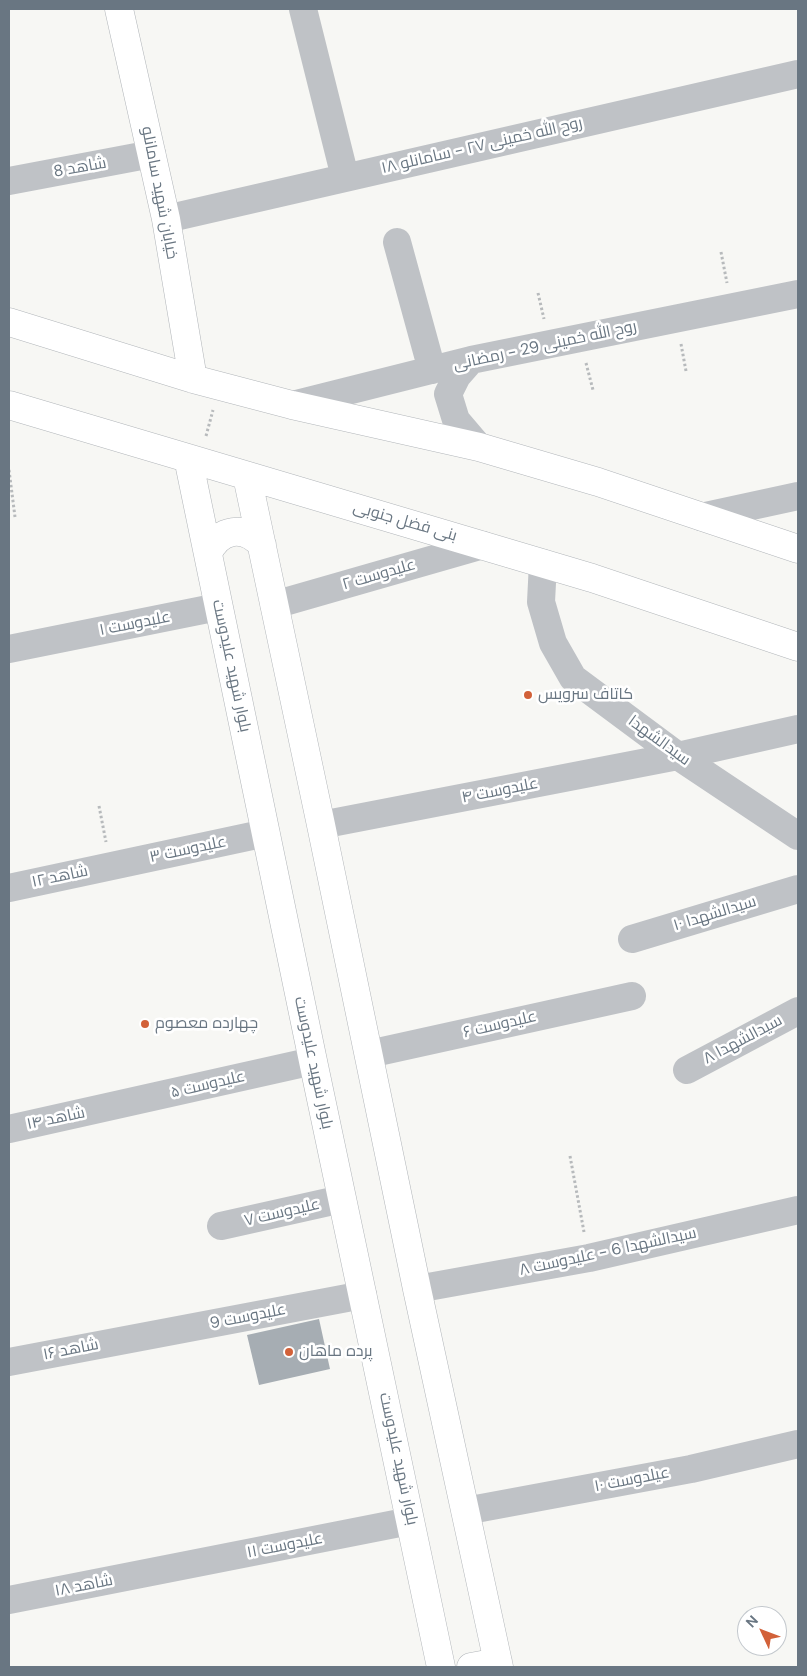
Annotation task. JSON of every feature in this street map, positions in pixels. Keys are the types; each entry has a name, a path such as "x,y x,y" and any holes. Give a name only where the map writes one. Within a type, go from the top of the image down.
{"main road":[{"name":"خیابان شهید سامانلو","path":"119,9 166,218 193,379"},
{"path":"9,322 219,386 292,405 479,447 598,482 798,549"},
{"name":"بنی فضل جنوبی","path":"9,405 592,578 798,647"},
{"name":"بلوار شهید علیدوست","path":"194,460 218,607 441,1667"},
{"path":"247,476 322,825 416,1289 498,1665 471,1667"},
{"path":"208,553 212,544 219,537 228,533 238,532 247,534 256,538 262,545"}],"street":[{"path":"304,9 345,178"},
{"name":"روح الله خمینی ۲۷ - سامانلو ۱۸","path":"166,218 798,74"},
{"name":"شاهد 8","path":"9,181 152,154"},
{"path":"397,242 432,370"},
{"name":"روح الله خمینی 29 - رمضانی","path":"292,405 472,360 798,294"},
{"path":"472,360 457,376 448,394 456,420 479,447"},
{"path":"701,517 798,496"},
{"name":"علیدوست ۲","path":"274,605 483,545"},
{"name":"سیدالشهدا","path":"543,563 541,602 553,644 573,678 678,756 798,836"},
{"name":"علیدوست ۱","path":"9,649 218,607"},
{"name":"علیدوست ۴","path":"322,825 678,756 798,729"},
{"name":"علیدوست ۳","path":"110,867 266,833"},
{"name":"شاهد ۱۲","path":"9,888 110,867"},
{"name":"سیدالشهدا ۱۰","path":"632,939 798,889"},
{"name":"علیدوست ۶","path":"369,1054 632,996"},
{"name":"سیدالشهدا ۸","path":"687,1070 798,1011"},
{"name":"علیدوست ۵","path":"102,1109 313,1062"},
{"name":"شاهد ۱۴","path":"9,1129 102,1109"},
{"name":"علیدوست ۷","path":"221,1226 342,1199"},
{"name":"سیدالشهدا 6 - علیدوست ۸","path":"416,1289 589,1258 798,1210"},
{"name":"علیدوست 9","path":"133,1339 363,1295"},
{"name":"شاهد ۱۶","path":"9,1362 133,1339"},
{"name":"عیلدوست ۱۰","path":"465,1512 691,1469 798,1444"},
{"name":"علیدوست ۱۱","path":"159,1571 410,1521"},
{"name":"شاهد ۱۸","path":"9,1600 159,1571"}],"path":[{"path":"194,460 219,386"},
{"path":"9,470 15,517"},
{"path":"99,806 110,867"},
{"path":"570,1156 589,1258"}],"building":[{"name":"پرده ماهان","path":"319,1319 330,1369 259,1385 247,1335"}],"place":[{"name":"کاتاف سرویس","path":"528,695"},
{"name":"چهارده معصوم","path":"145,1024"},
{"name":"پرده ماهان","path":"289,1352"}]}
